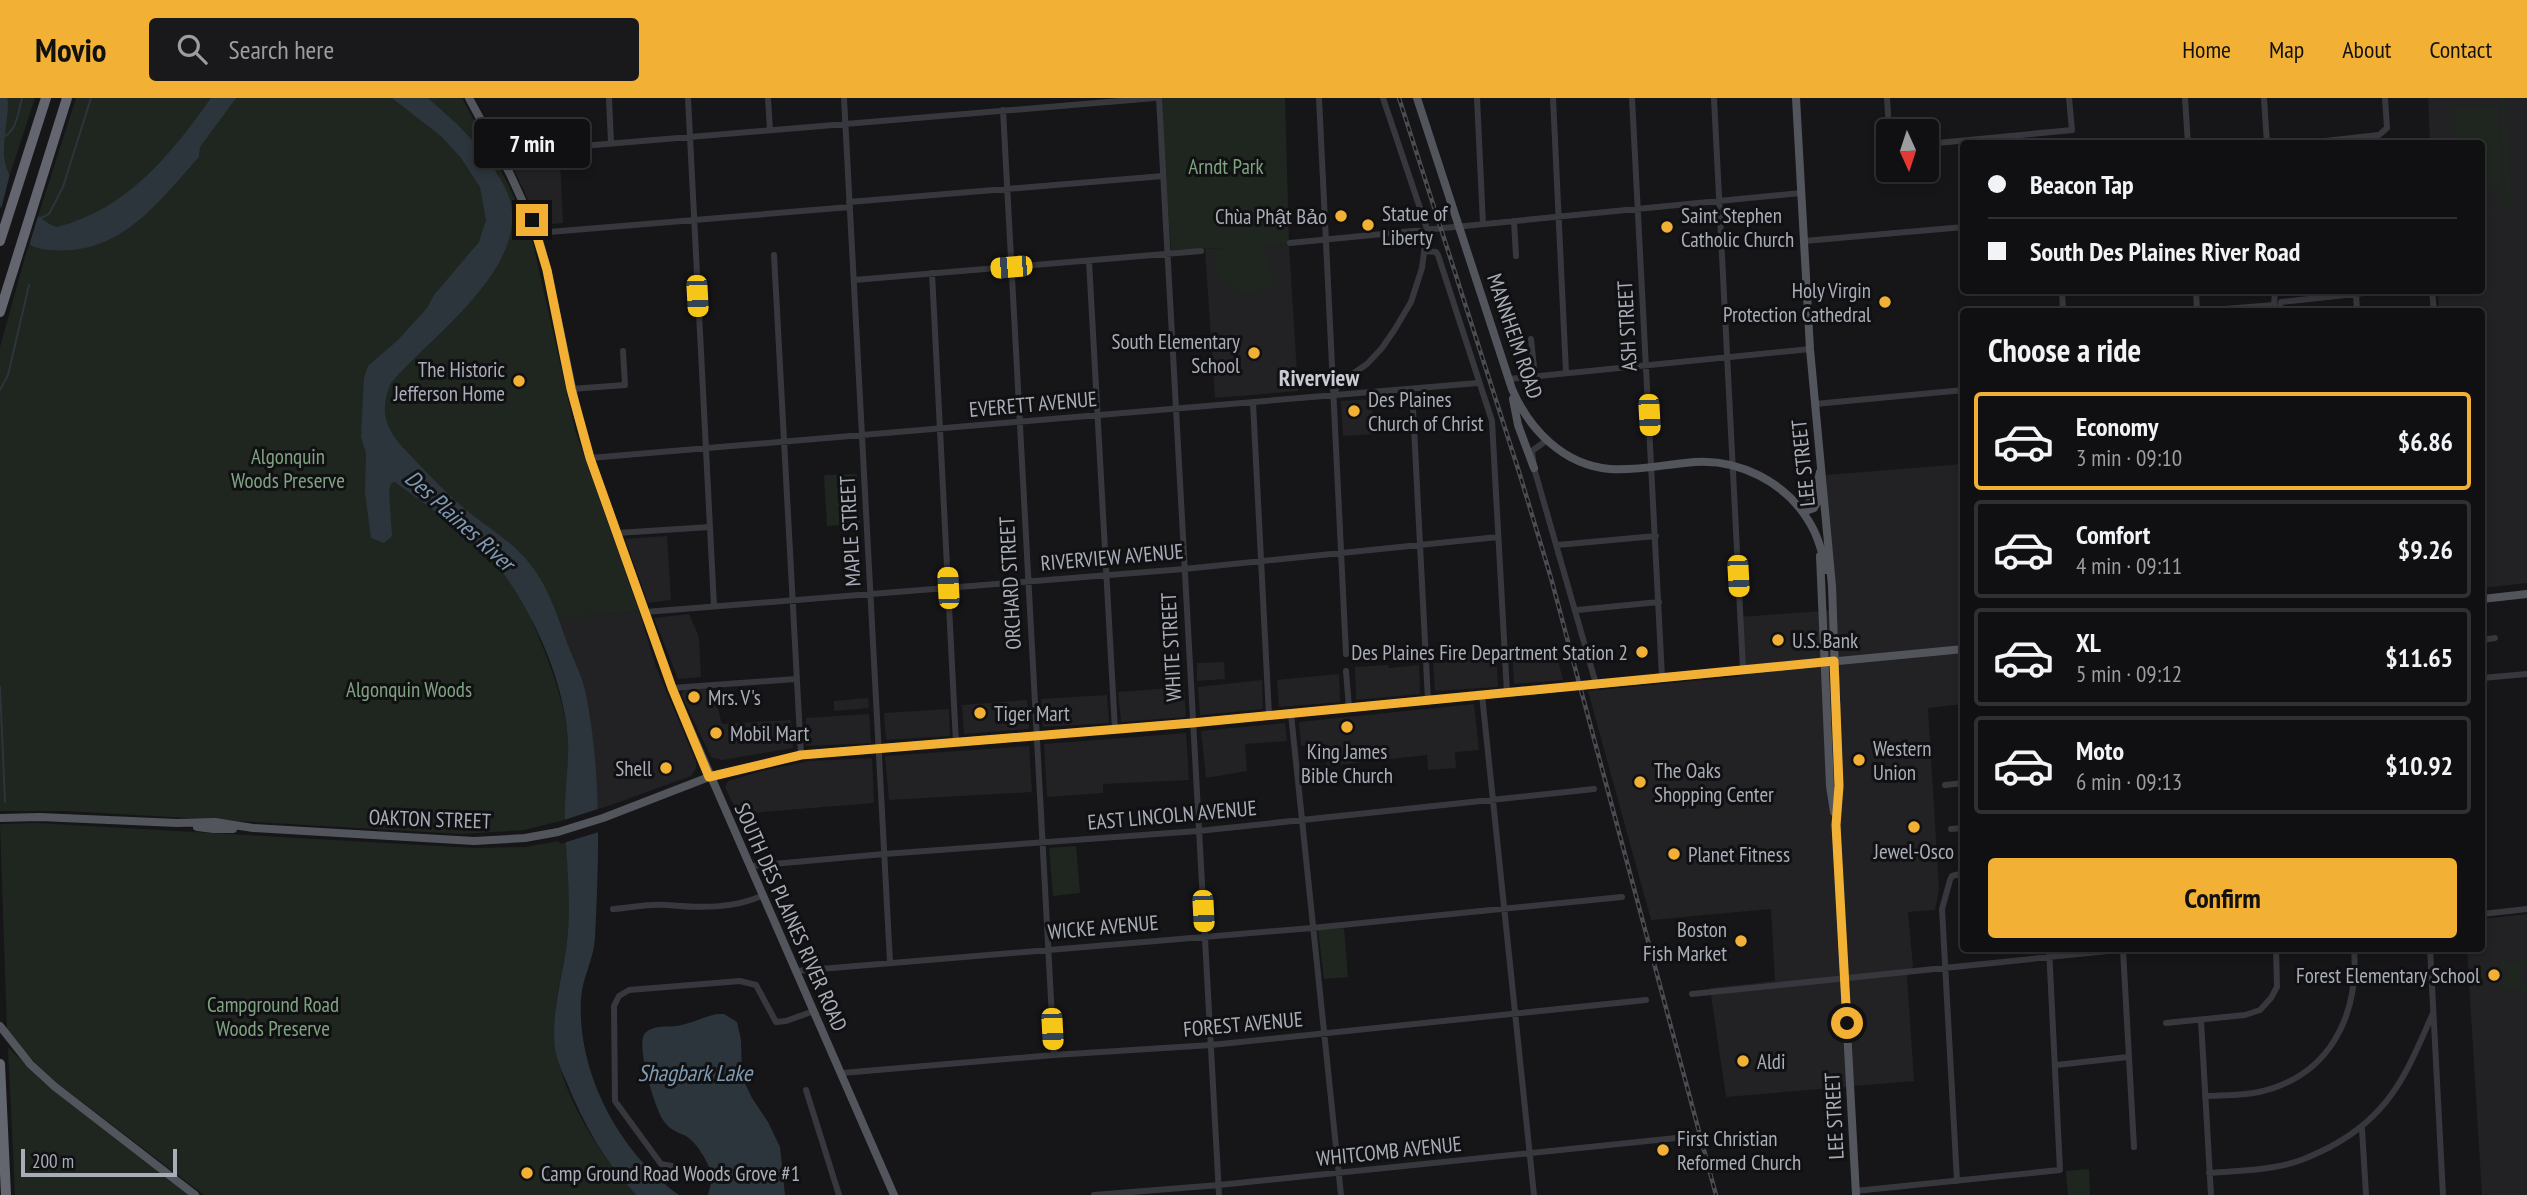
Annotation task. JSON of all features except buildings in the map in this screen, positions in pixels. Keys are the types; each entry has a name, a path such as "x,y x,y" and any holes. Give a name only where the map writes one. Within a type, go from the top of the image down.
{"highway":[{"path":"1,236 46,98"},
{"path":"0,312 67,98"},
{"path":"0,1065 6,1192"}],"main road":[{"name":"SOUTH DES PLAINES RIVER ROAD","path":"469,98 537,233 571,389 590,458 672,688 894,1195"},
{"name":"MANNHEIM ROAD","path":"1417,98 1511,389 1526,417 1564,454 1599,467 1617,469 1698,462 1732,466 1756,473 1791,498 1809,520 1819,542"},
{"name":"LEE STREET","path":"1796,98 1810,349 1832,586 1829,661 1830,786 1836,825 1855,1193"},
{"path":"1511,389 1518,425 1534,468"},
{"path":"1802,512 1815,493 1821,470"},
{"path":"1802,512 1811,510 1818,504 1824,486"},
{"name":"LEE STREET","path":"1819,542 1829,661"},
{"path":"1819,542 1832,586"},
{"path":"2485,598 2527,594"},
{"name":"OAKTON STREET","path":"0,818 40,817 177,824 215,822 253,828 474,841 525,838 558,832 603,818 709,777 801,755 1291,714 1960,649"},
{"path":"0,1026 30,1064 54,1086 195,1195"}],"street":[{"path":"609,98 611,143"},
{"path":"688,98 714,606"},
{"path":"768,98 770,130"},
{"name":"MAPLE STREET","path":"844,98 890,962"},
{"path":"499,153 1003,110 1058,102 1157,98"},
{"name":"WHITE STREET","path":"1157,98 1219,1195"},
{"path":"1319,98 1346,654"},
{"path":"1334,396 1338,384 1371,360 1404,317 1417,287 1424,251 1427,229 1383,98"},
{"path":"1477,98 1483,224"},
{"path":"1553,98 1566,373"},
{"name":"ASH STREET","path":"1632,98 1662,677"},
{"path":"1714,98 1743,669"},
{"path":"1887,98 1888,119"},
{"path":"1968,140 2071,130 2070,98"},
{"path":"2185,98 2188,140"},
{"path":"2264,98 2267,140"},
{"path":"2334,140 2385,132 2385,98"},
{"name":"ORCHARD STREET","path":"1003,110 1054,1055"},
{"path":"1939,143 1960,141"},
{"path":"537,233 1007,188 1163,176"},
{"path":"1290,243 1801,193"},
{"path":"1514,221 1516,256"},
{"path":"1804,241 1960,227"},
{"path":"853,280 1201,251"},
{"path":"1424,251 1436,252 1438,255 1492,421 1507,693"},
{"path":"774,255 801,755"},
{"path":"1089,261 1115,730"},
{"path":"932,273 956,743"},
{"path":"2277,308 2281,302 2356,294 2357,308"},
{"path":"1531,339 1535,376"},
{"path":"1509,379 1810,349"},
{"path":"571,389 625,385 623,351"},
{"name":"EVERETT AVENUE","path":"590,458 1478,383"},
{"path":"1412,389 1428,700"},
{"path":"1815,404 1960,390"},
{"path":"1253,403 1269,716"},
{"path":"1547,440 1532,451 1534,468 1597,684"},
{"path":"617,533 710,527"},
{"path":"1557,545 1656,536"},
{"name":"RIVERVIEW AVENUE","path":"645,612 1184,569 1498,537"},
{"path":"1577,610 1659,602"},
{"path":"2485,640 2495,638"},
{"path":"1346,671 1349,708"},
{"path":"2485,678 2527,674"},
{"path":"672,688 796,679"},
{"path":"1482,695 1534,1195"},
{"path":"1291,714 1341,1195"},
{"path":"1945,785 1960,783"},
{"name":"EAST LINCOLN AVENUE","path":"752,866 1198,831 1594,789"},
{"path":"1951,830 1960,829"},
{"path":"1957,1181 1942,909 1952,876 1960,874"},
{"path":"612,909 666,905 739,905 764,895"},
{"name":"WICKE AVENUE","path":"796,971 1312,928 1622,897"},
{"path":"2485,914 2527,909"},
{"path":"1855,1193 2060,1170 2049,952"},
{"path":"1692,994 2105,952"},
{"path":"2123,952 2134,1147"},
{"path":"2166,1023 2252,1013 2266,1004 2277,986 2276,952"},
{"path":"2205,1096 2259,1092 2295,1079 2319,1060 2336,1040 2347,1017 2354,990 2354,952"},
{"path":"2430,952 2443,1195"},
{"path":"672,1166 661,1164 615,1101 614,1006 619,996 629,990 740,981 756,985 776,1022 814,1011"},
{"name":"FOREST AVENUE","path":"842,1073 1210,1045 1646,1000"},
{"path":"2209,1172 2274,1167 2304,1160 2362,1129 2401,1082 2433,1013"},
{"path":"2201,1020 2211,1195"},
{"path":"2056,1065 2128,1057"},
{"path":"806,1090 839,1195"},
{"path":"2362,1129 2366,1195"},
{"name":"WHITCOMB AVENUE","path":"1094,1195 1219,1185 1686,1137"}],"shaded area":[{"path":"2428,98 2527,98 2527,583 2485,588 2485,308 2439,308 2438,294 2485,294 2485,140 2430,140"},
{"path":"560,157 563,223 540,225 510,161"},
{"name":"South Elementary School","path":"1289,244 1298,391 1215,398 1205,249"},
{"path":"1372,399 1373,434 1343,436 1341,401"},
{"path":"1960,464 1960,704 1928,708 1939,889 1935,910 1908,912 1913,966 1907,976 1914,1081 1726,1097 1710,988 1775,981 1771,909 1651,920 1588,691 1744,676 1741,617 1835,610 1826,475"},
{"path":"667,536 671,600 648,603 625,539"},
{"path":"639,611 656,667 696,762 696,769 691,776 597,810 594,755 584,688 557,618"},
{"path":"689,614 699,637 701,677 678,679 654,618"},
{"path":"1555,648 1563,680 1514,684 1512,649"},
{"path":"1496,649 1498,687 1435,691 1433,663 1464,661 1464,651"},
{"path":"1224,662 1225,679 1197,681 1197,663"},
{"path":"1388,665 1389,668 1419,665 1420,694 1356,700 1355,667"},
{"path":"1339,674 1340,702 1279,707 1277,680"},
{"path":"1262,680 1263,709 1200,715 1198,687"},
{"path":"712,687 722,724 791,720 793,748 722,760 711,757 681,694 685,689"},
{"path":"1184,687 1186,717 1121,722 1118,692"},
{"path":"1107,695 1109,723 1043,727 1041,699"},
{"path":"868,698 869,708 834,711 834,701"},
{"path":"1027,700 1029,729 964,734 962,705"},
{"path":"1474,704 1479,750 1455,752 1456,768 1428,770 1427,755 1327,766 1326,744 1301,746 1299,722"},
{"path":"949,709 950,736 886,740 884,713"},
{"path":"869,714 871,743 806,746 806,718"},
{"path":"1285,723 1287,741 1245,744 1247,771 1206,778 1201,731"},
{"path":"1186,733 1189,780 1103,784 1103,793 1047,797 1044,744"},
{"path":"1029,746 1032,792 889,800 885,756"},
{"path":"872,758 874,803 738,814 725,787 728,781 810,761"},
{"path":"2527,914 2527,1195 2482,1195 2467,952 2485,952 2485,919"}],"green space":[{"path":"0,98 35,98 0,205"},
{"name":"Algonquin Woods Preserve","path":"76,98 462,98 509,186 533,243 575,430 639,611 532,621 554,678 566,723 569,759 565,820 524,830 462,834 66,811 0,811 0,347 25,257"},
{"name":"Arndt Park","path":"1160,98 1285,98 1289,244 1264,246 1276,285 1256,291 1244,291 1236,290 1223,282 1215,268 1214,252 1224,248 1171,250"},
{"path":"2497,98 2505,98 2512,209 2506,209 2505,204 2495,213 2485,216 2485,211 2500,203 2505,191 2501,107"},
{"path":"2497,106 2502,190 2485,191 2485,140 2456,140 2454,108"},
{"path":"857,474 860,523 827,526 824,475"},
{"name":"Campground Road Woods Preserve","path":"36,823 475,848 525,847 566,842 569,922 554,1018 556,1050 570,1096 594,1140 636,1195 204,1195 52,1079 7,1031 0,824"},
{"path":"1076,846 1080,893 1053,896 1049,848"},
{"path":"1344,928 1348,977 1324,979 1318,930"},
{"path":"2502,959 2512,964 2517,964 2520,959 2526,962 2518,979 2527,984 2524,992 2514,987 2508,988 2506,992 2499,989 2507,972 2498,966"},
{"path":"8,1047 43,1082 190,1195 15,1195"},
{"path":"2089,1169 2090,1195 2068,1195 2066,1171"}],"water":[{"path":"0,98 7,98 8,102 4,156 10,176 39,217 57,227 82,219 105,207 146,177 180,139 211,98 236,98 200,147 199,157 149,211 113,238 92,246 68,250 42,249 28,244 15,233 2,212"},
{"name":"Des Plaines River","path":"392,98 428,98 482,151 486,151 484,154 509,196 512,212 510,236 501,260 468,305 391,383 385,414 390,430 405,450 452,498 516,548 537,573 549,594 580,675 585,690 594,751 598,813 595,938 581,999 586,1055 594,1082 621,1134 657,1177 679,1195 636,1195 605,1156 588,1128 557,1057 554,1019 569,918 565,811 568,741 561,697 536,629 514,588 490,557 465,534 395,482 391,483 389,492 392,536 384,543 371,538 365,493 366,453 361,437 364,378 368,366 398,340 427,308 434,295 479,242 486,220 480,187 461,158 442,137"},
{"name":"Shagbark Lake","path":"724,1014 737,1022 741,1040 742,1077 780,1147 785,1195 708,1195 711,1174 704,1158 697,1146 665,1123 655,1103 642,1050 645,1033 648,1030 681,1025"}],"pier":[{"path":"10,174 39,213 28,249 9,230 0,213"},
{"path":"601,808 602,831 563,843 561,821"}],"waterway":[{"path":"0,138 6,136 13,127 22,98"},
{"path":"39,219 49,214 63,187 91,98"},
{"path":"0,390 8,375 29,285"},
{"path":"0,687 5,802"}],"railway":[{"path":"1399,98 1551,578 1716,1195"}],"place":[{"name":"Chùa Phật Bảo","path":"1341,216"},
{"name":"Statue of Liberty","path":"1368,225"},
{"name":"Saint Stephen Catholic Church","path":"1667,227"},
{"name":"Holy Virgin Protection Cathedral","path":"1885,302"},
{"name":"South Elementary School","path":"1254,353"},
{"name":"The Historic Jefferson Home","path":"519,381"},
{"name":"Des Plaines Church of Christ","path":"1354,411"},
{"name":"U.S. Bank","path":"1778,640"},
{"name":"Des Plaines Fire Department Station 2","path":"1642,652"},
{"name":"Mrs. V's","path":"694,697"},
{"name":"Tiger Mart","path":"980,713"},
{"name":"King James Bible Church","path":"1347,727"},
{"name":"Mobil Mart","path":"716,733"},
{"name":"Western Union","path":"1859,760"},
{"name":"Shell","path":"666,768"},
{"name":"The Oaks Shopping Center","path":"1640,782"},
{"name":"Jewel-Osco","path":"1914,827"},
{"name":"Planet Fitness","path":"1674,854"},
{"name":"Boston Fish Market","path":"1741,941"},
{"name":"Forest Elementary School","path":"2494,975"},
{"name":"Aldi","path":"1743,1061"},
{"name":"First Christian Reformed Church","path":"1663,1150"},
{"name":"Camp Ground Road Woods Grove #1","path":"527,1173"}],"district":[{"name":"Riverview","path":"1319,377"}],"route":[{"path":"532,220 547,270 571,389 590,458 672,688 709,777 801,755 1192,723 1834,661 1839,786 1836,825 1847,1023"}],"park label":[{"name":"Algonquin Woods","path":"409,689"}]}
